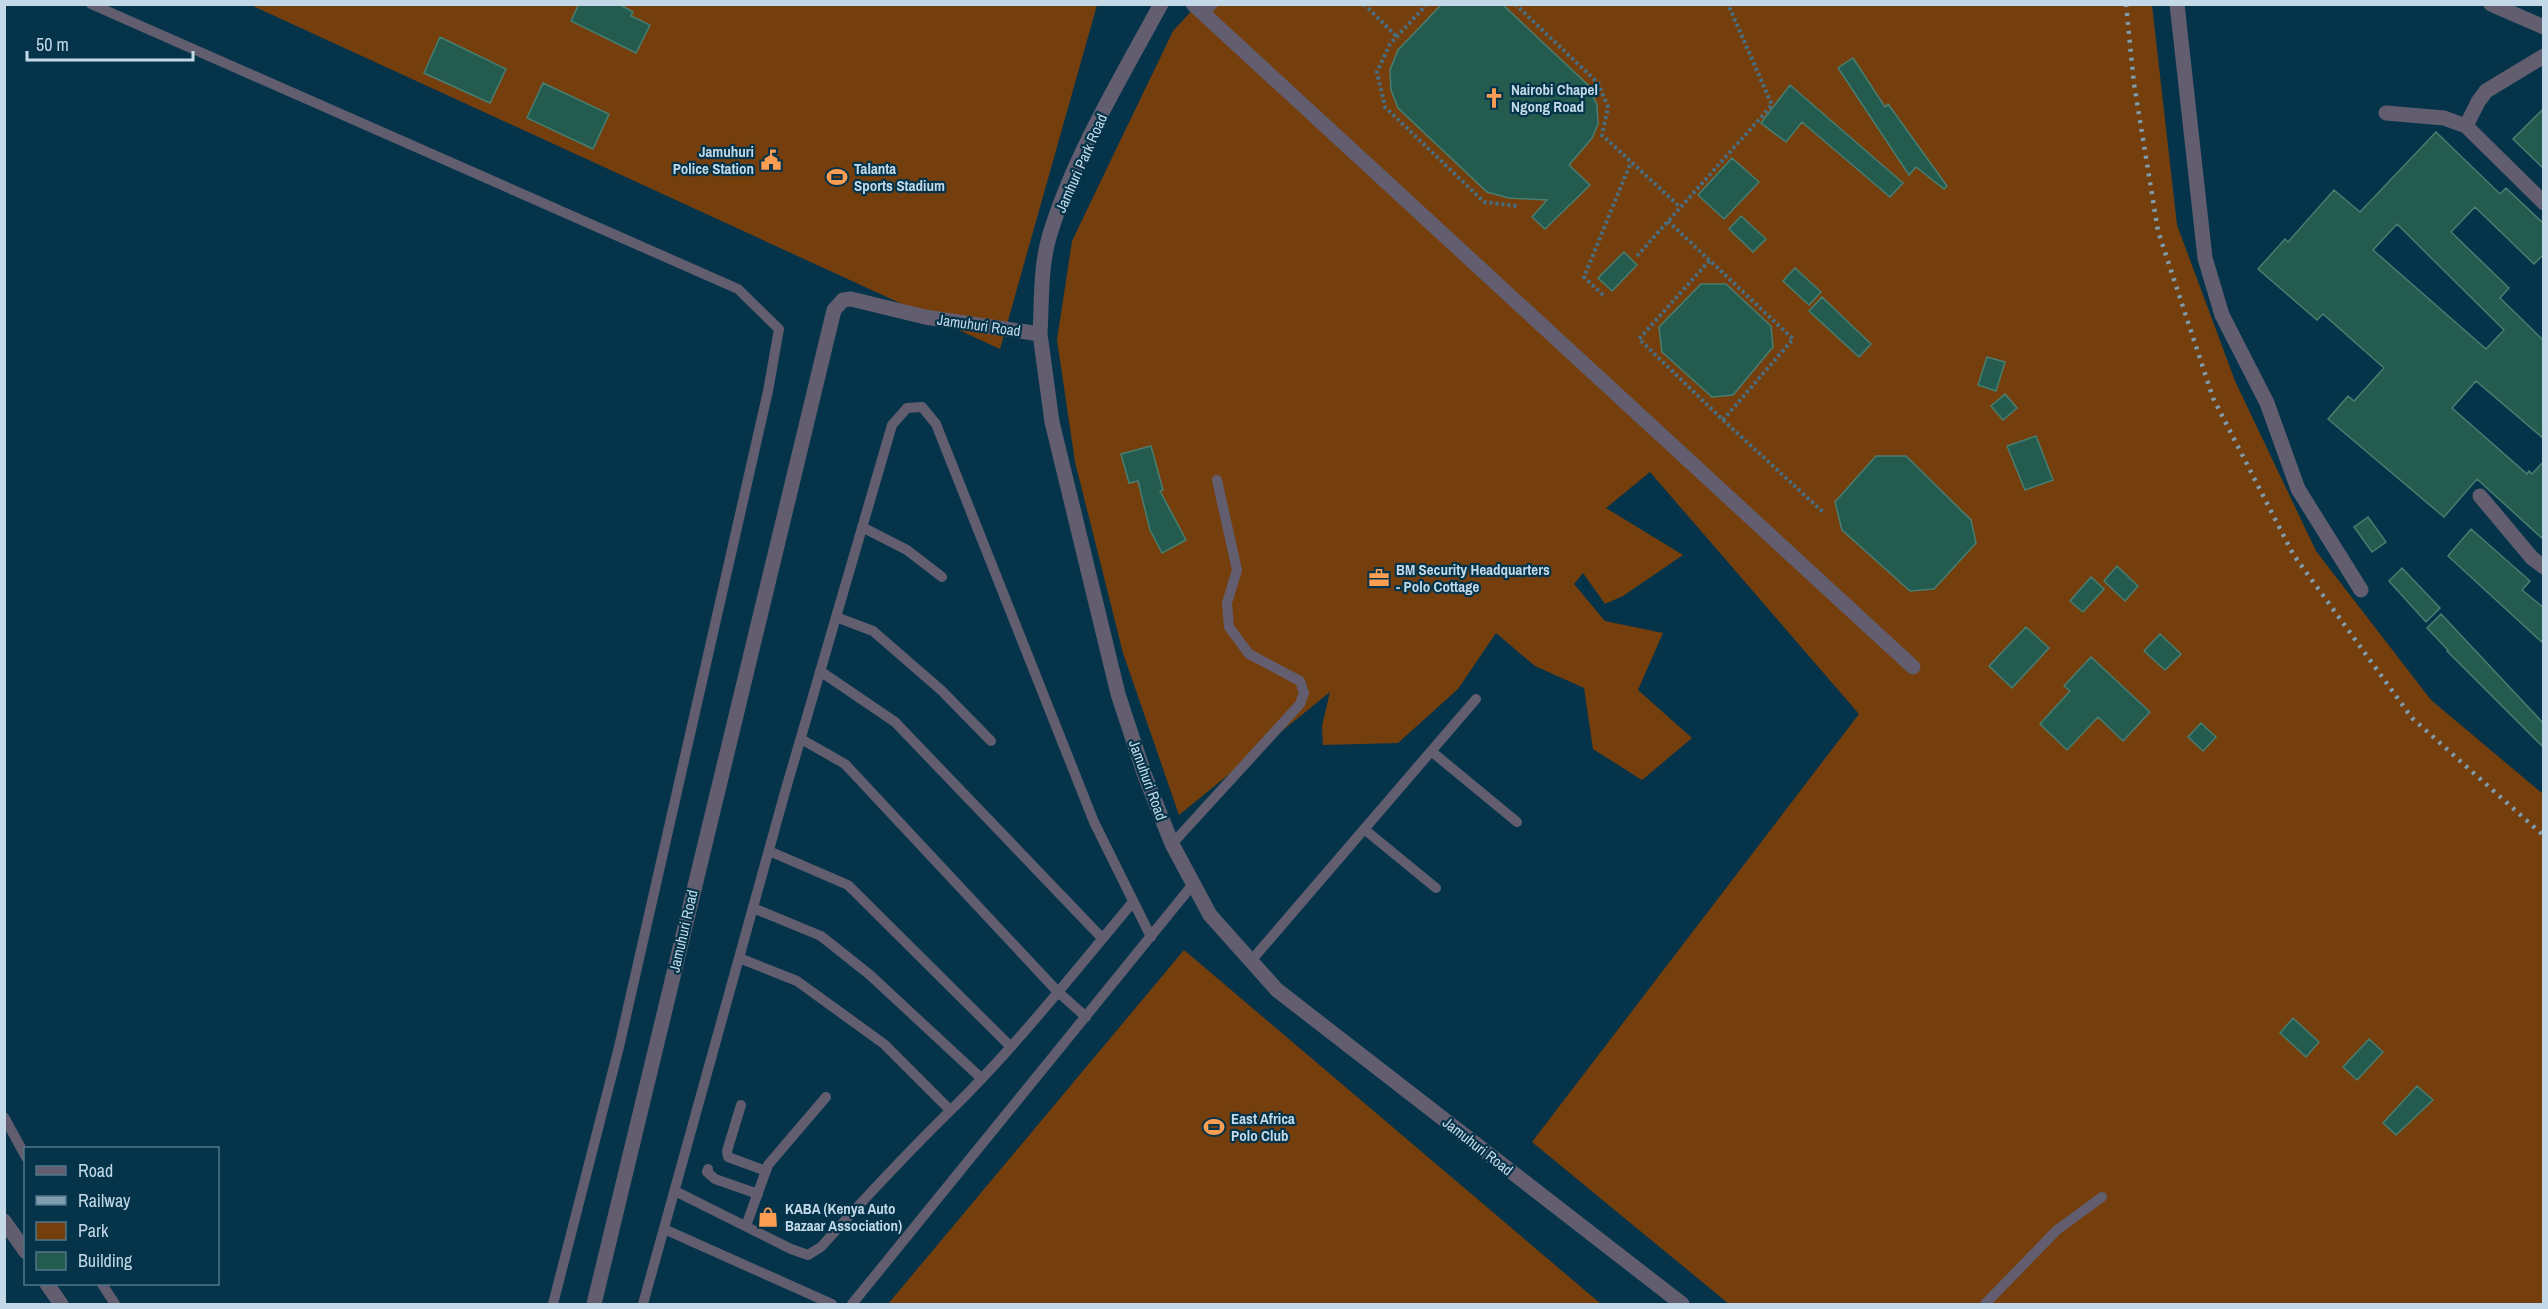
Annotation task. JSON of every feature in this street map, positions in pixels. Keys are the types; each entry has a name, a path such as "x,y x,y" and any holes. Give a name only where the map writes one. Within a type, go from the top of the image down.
{"street":[{"name":"Jamhuri Park Road","path":"1040,334 1042,280 1050,235 1100,116 1161,4"},
{"path":"2177,4 2205,258 2222,315 2267,403 2298,489 2361,590"},
{"path":"2491,4 2544,27"},
{"path":"1203,8 1913,667"},
{"path":"2466,126 2486,91 2544,56"},
{"path":"2386,113 2444,118 2466,126 2544,203"},
{"name":"Jamuhuri Road","path":"594,1305 834,310 843,300 861,299 925,317 1040,334 1052,422 1097,613 1145,776 1172,844 1210,915 1277,990 1682,1305"},
{"path":"2480,496 2532,558 2544,567"},
{"path":"4,1221 24,1249"},
{"path":"48,1285 61,1305"}],"lane":[{"path":"91,4 738,289 779,329 765,402 621,1035 553,1305"},
{"path":"643,1305 769,851 892,425 907,408 922,407 936,424 1090,812 1150,937"},
{"path":"1172,844 1300,704 1304,693 1300,681 1249,654 1230,627 1227,603 1237,570 1217,480"},
{"path":"862,527 908,550 942,577"},
{"path":"836,617 873,631 941,690 991,741"},
{"path":"820,671 895,722 1102,938"},
{"path":"1250,962 1476,699"},
{"path":"801,739 845,764 1057,991 1086,1017"},
{"path":"1431,751 1517,822"},
{"path":"1364,829 1436,888"},
{"path":"769,851 848,885 1010,1046"},
{"path":"852,1305 1194,883"},
{"path":"675,1191 808,1255 821,1246 890,1169 981,1078 1133,902"},
{"path":"753,908 821,936 870,975 981,1078"},
{"path":"739,958 797,981 884,1044 950,1110"},
{"path":"746,1226 768,1165 826,1097"},
{"path":"741,1105 727,1150 728,1157 766,1171"},
{"path":"4,1117 24,1153"},
{"path":"708,1168 707,1172 715,1179 758,1194"},
{"path":"1985,1305 2057,1230 2102,1197"},
{"path":"664,1229 832,1305"},
{"path":"103,1285 115,1305"}],"path":[{"path":"1364,4 1397,37"},
{"path":"1427,4 1390,44 1377,72 1384,107 1484,202 1517,206"},
{"path":"1515,4 1598,83 1608,107 1602,135 1680,207"},
{"path":"1637,256 1772,105 1728,4"},
{"path":"1603,295 1584,277 1631,162"},
{"path":"1668,221 1793,339 1723,420"},
{"path":"1710,260 1639,339 1824,513"}],"green space":[{"name":"Talanta Sports Stadium","path":"251,5 1097,5 1000,349"},
{"path":"1197,5 2152,5 2177,225 2235,381 2316,551 2431,700 2543,794 2543,1304 1729,1304 1532,1142 1859,714 1650,472 1606,508 1683,555 1623,596 1605,604 1583,573 1574,584 1605,621 1663,633 1638,690 1692,738 1642,780 1593,749 1584,688 1535,666 1496,633 1458,689 1398,743 1323,745 1322,726 1330,692 1179,815 1123,653 1075,462 1057,340 1072,241 1173,31"},
{"name":"East Africa Polo Club","path":"1184,950 1601,1304 888,1304"}],"building":[{"path":"579,4 619,4 633,12 631,16 650,25 636,53 571,21"},
{"name":"Nairobi Chapel Ngong Road","path":"1442,4 1502,4 1588,85 1597,105 1598,124 1592,138 1569,165 1590,185 1545,229 1532,217 1547,200 1509,198 1487,192 1398,108 1391,90 1390,70 1398,50"},
{"path":"440,37 506,69 490,103 424,73"},
{"path":"1853,58 1885,107 1888,104 1947,186 1944,189 1916,167 1909,175 1838,68"},
{"path":"543,83 609,114 593,149 527,118"},
{"path":"1790,85 1903,183 1890,197 1802,122 1786,142 1761,123"},
{"path":"2544,108 2544,169 2513,139"},
{"path":"2436,132 2500,194 2506,188 2544,224 2544,254 2534,264 2475,207 2451,232 2509,288 2500,298 2544,341 2544,439 2476,381 2452,408 2527,474 2529,471 2532,474 2544,461 2544,540 2477,479 2444,517 2328,419 2348,396 2354,401 2384,368 2323,314 2317,320 2258,269 2285,239 2288,242 2334,190 2360,212","holes":["2397,224 2504,330 2486,349 2373,250"]},
{"path":"1732,158 1759,182 1724,219 1698,195"},
{"path":"1741,216 1766,239 1753,252 1729,229"},
{"path":"1624,252 1637,265 1612,291 1598,278"},
{"path":"1795,268 1821,292 1809,305 1783,281"},
{"path":"1701,284 1726,284 1771,326 1773,347 1733,395 1712,397 1662,352 1659,327"},
{"path":"1822,297 1871,344 1859,357 1809,311"},
{"path":"1987,357 2005,362 1996,391 1978,385"},
{"path":"2005,394 2017,408 2003,420 1991,406"},
{"path":"2036,436 2053,480 2025,490 2007,446"},
{"path":"1151,446 1163,490 1160,491 1186,540 1162,553 1150,530 1138,481 1129,483 1121,454"},
{"path":"1876,456 1906,456 1971,520 1976,543 1934,589 1910,591 1842,530 1835,502"},
{"path":"2368,517 2386,542 2372,552 2354,527"},
{"path":"2471,529 2530,581 2522,590 2544,608 2544,644 2448,556"},
{"path":"2117,566 2138,586 2125,601 2104,581"},
{"path":"2402,568 2440,608 2426,622 2389,581"},
{"path":"2091,577 2104,589 2083,612 2070,601"},
{"path":"2441,614 2544,724 2544,748 2427,628"},
{"path":"2026,627 2049,648 2012,688 1989,666"},
{"path":"2160,634 2181,654 2165,670 2144,651"},
{"path":"2091,657 2150,712 2123,741 2098,717 2067,750 2040,724 2070,691 2064,686"},
{"path":"2201,723 2216,737 2203,751 2188,737"},
{"path":"2293,1018 2319,1042 2306,1057 2280,1033"},
{"path":"2369,1039 2383,1052 2357,1080 2343,1067"},
{"path":"2417,1086 2433,1100 2396,1135 2383,1123"}],"railway":[{"path":"2126,4 2134,84 2158,231 2213,398 2293,554 2412,718 2544,836"}],"place":[{"name":"Nairobi Chapel Ngong Road","path":"1494,98"},
{"name":"Jamuhuri Police Station","path":"771,160"},
{"name":"Talanta Sports Stadium","path":"837,177"},
{"name":"BM Security Headquarters - Polo Cottage","path":"1379,578"},
{"name":"East Africa Polo Club","path":"1214,1127"},
{"name":"KABA (Kenya Auto Bazaar Association)","path":"768,1217"}]}
